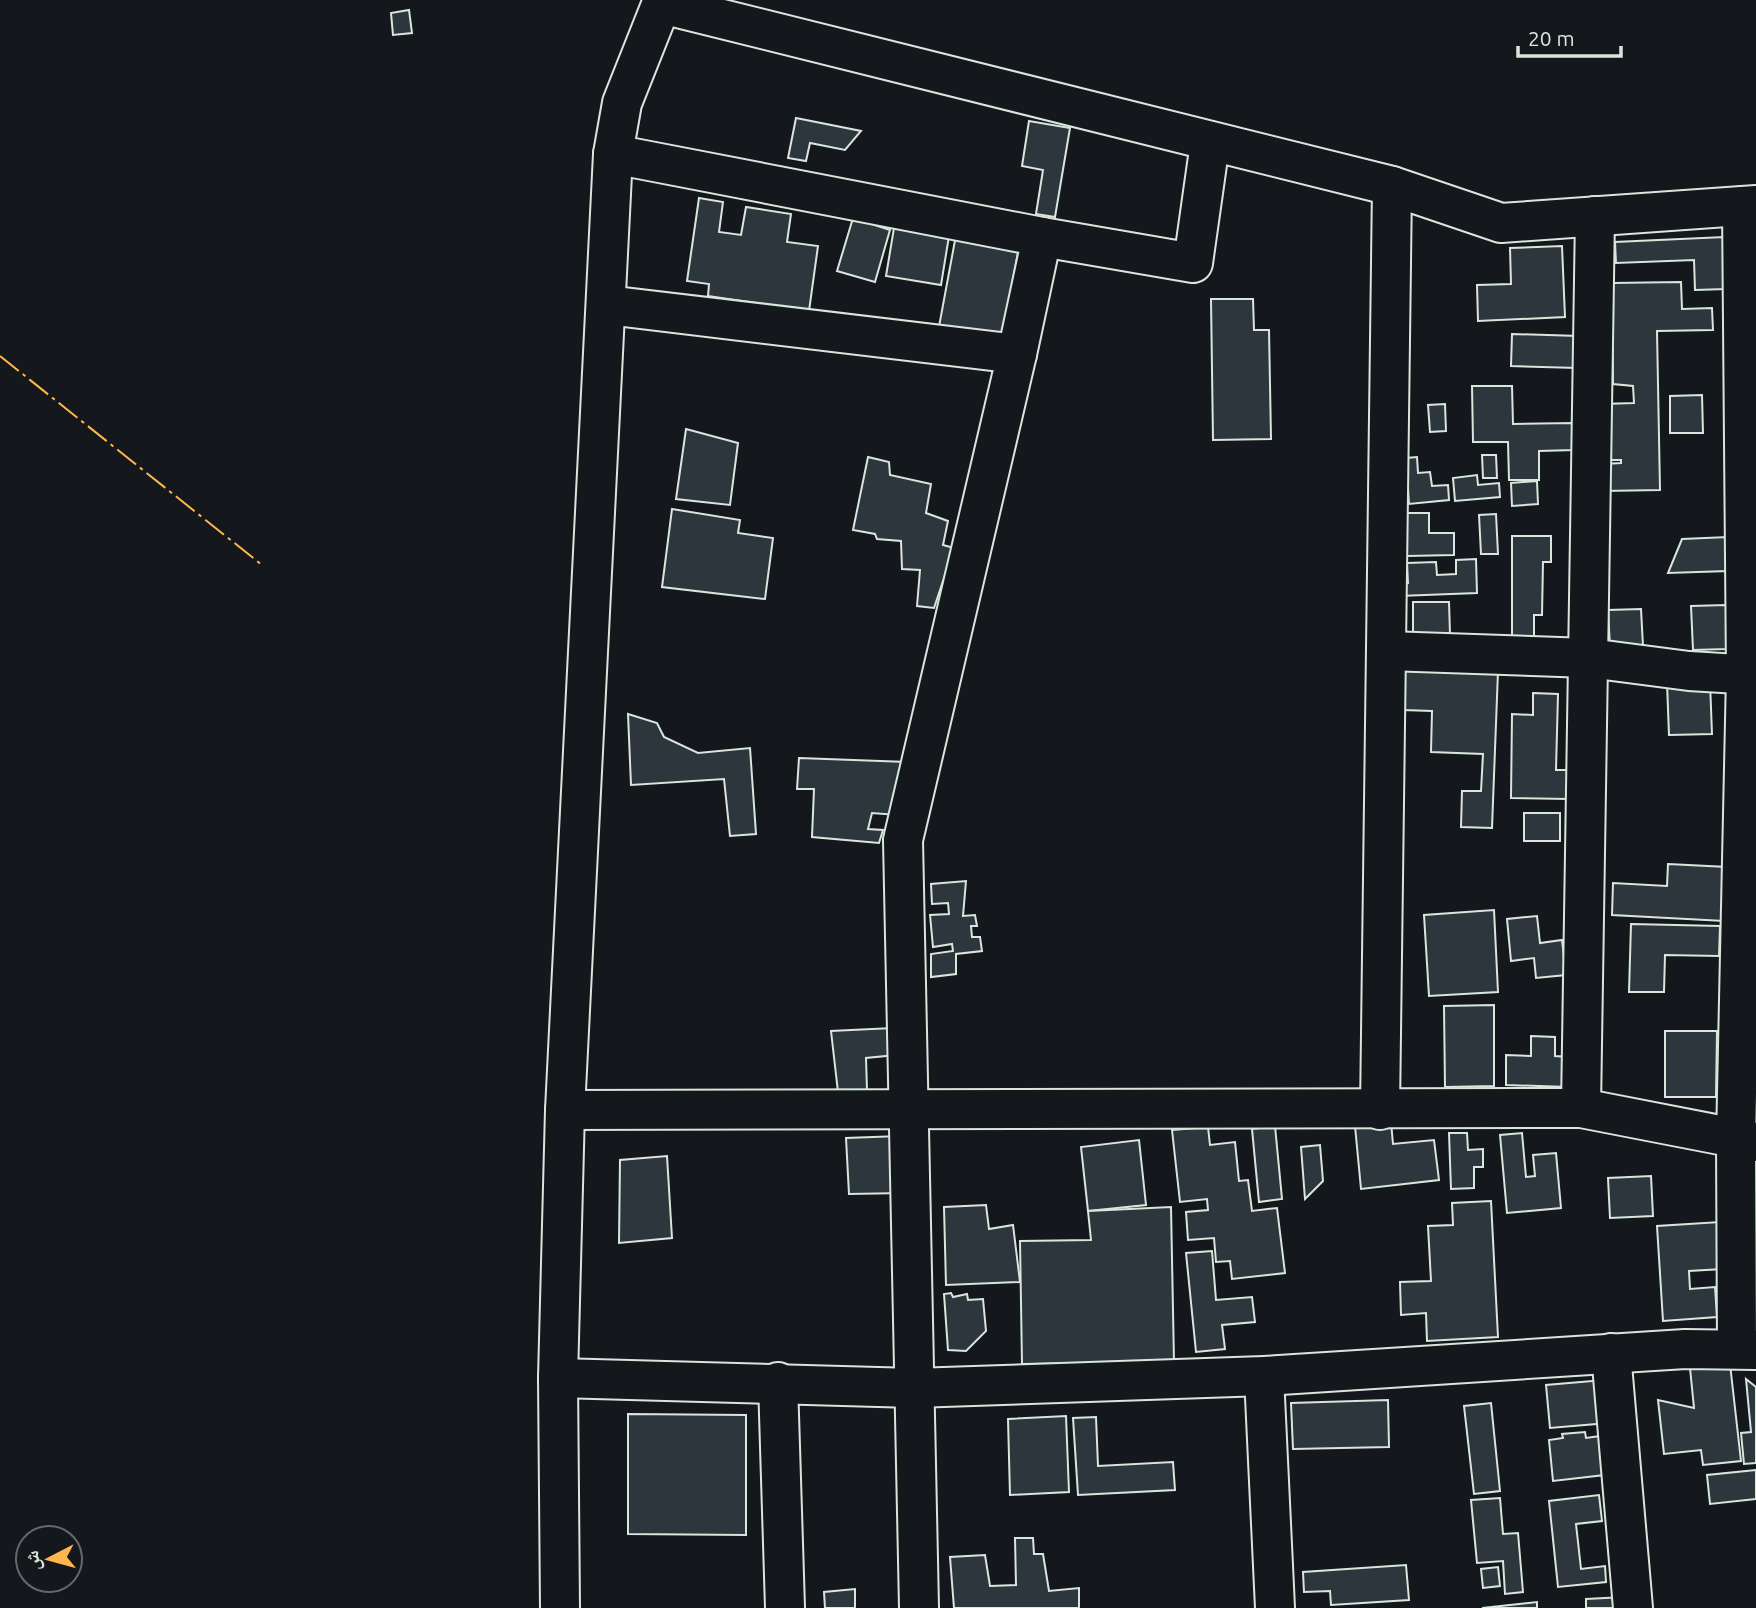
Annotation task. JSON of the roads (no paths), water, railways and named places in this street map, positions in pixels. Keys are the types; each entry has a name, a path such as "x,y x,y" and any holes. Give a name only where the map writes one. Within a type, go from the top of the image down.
{"street":[{"path":"558,1378 778,1382 914,1388 1264,1376 1611,1353 1747,1349 1746,1141 1751,675 1749,205 1501,223 1392,186 1210,143 663,2 622,103 613,154 565,1110 558,1378 560,1608"},
{"path":"613,154 1042,237 1193,263 1210,143"},
{"path":"1380,1110 1392,186"},
{"path":"1581,1108 1595,216"},
{"path":"919,1608 903,841 1042,237"},
{"path":"607,305 1017,354"},
{"path":"1387,651 1589,658 1751,675"},
{"path":"565,1110 1581,1108 1746,1141"},
{"path":"1611,1353 1633,1608"},
{"path":"1264,1376 1275,1608"},
{"path":"778,1382 785,1608"}]}
